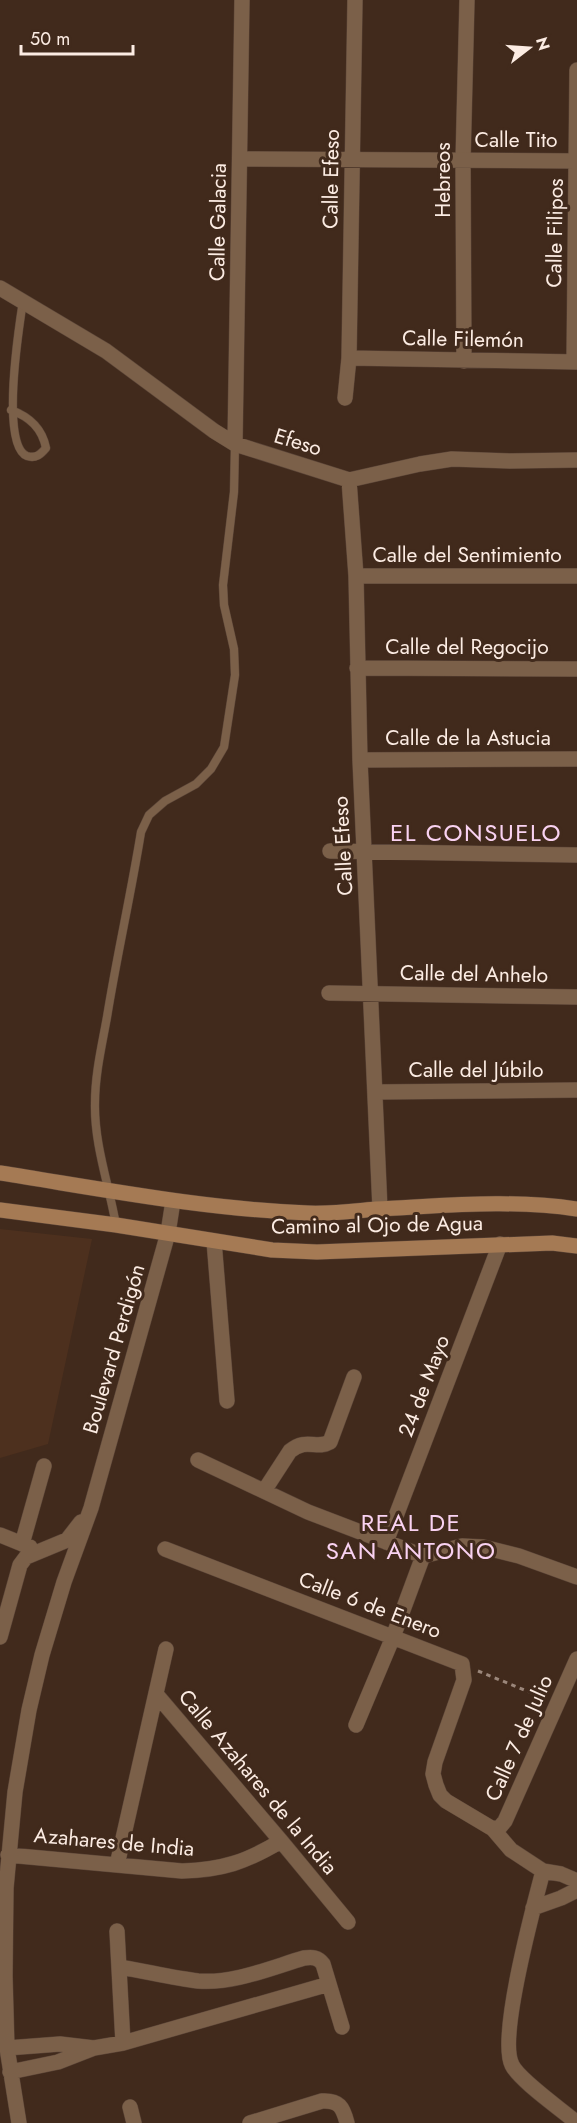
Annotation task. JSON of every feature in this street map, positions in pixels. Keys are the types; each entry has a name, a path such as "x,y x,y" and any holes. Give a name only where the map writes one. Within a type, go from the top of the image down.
{"street":[{"name":"Calle Galacia","path":"235,444 242,0"},
{"name":"Calle Efeso","path":"345,398 349,358 355,0"},
{"name":"Hebreos","path":"464,361 467,0"},
{"name":"Calle Filipos","path":"576,362 577,70"},
{"name":"Calle Tito","path":"240,159 577,161"},
{"name":"Efeso","path":"0,288 106,351 235,444 349,480"},
{"name":"Calle Filemón","path":"349,358 576,362"},
{"path":"349,480 452,459 577,460"},
{"name":"Calle Efeso","path":"349,480 356,576 360,760 380,1209"},
{"name":"Calle del Sentimiento","path":"356,576 577,576"},
{"name":"Calle del Regocijo","path":"357,668 577,669"},
{"name":"Calle de la Astucia","path":"360,760 577,759"},
{"path":"330,851 577,855"},
{"name":"Calle del Anhelo","path":"329,993 577,997"},
{"name":"Calle del Júbilo","path":"376,1092 577,1090"},
{"name":"Camino al Ojo de Agua","path":"0,1173 245,1209 311,1213 504,1203 577,1209"},
{"name":"Boulevard Perdigón","path":"19,2123 7,2048 5,1976 8,1855 15,1792 29,1710 42,1655 64,1582 91,1508 168,1233 173,1200"},
{"name":"Camino al Ojo de Agua","path":"0,1210 116,1225 272,1250 317,1252 552,1243 577,1246"},
{"path":"214,1241 227,1401"},
{"name":"24 de Mayo","path":"386,1542 500,1244"},
{"path":"264,1491 290,1451 296,1446 306,1443 324,1445 330,1442 354,1377"},
{"path":"198,1460 318,1516 423,1556 462,1546 483,1547 577,1577"},
{"path":"22,1544 44,1466"},
{"name":"Boulevard Perdigón","path":"0,1638 20,1565 26,1557 67,1540 91,1508"},
{"path":"0,1535 38,1551"},
{"name":"Calle 6 de Enero","path":"165,1549 462,1664"},
{"path":"356,1725 393,1637 423,1556"},
{"path":"156,1694 166,1649"},
{"name":"Calle 7 de Julio","path":"493,1829 500,1827 505,1821 577,1659"},
{"path":"462,1664 464,1680 435,1762 433,1774 440,1795 446,1802 493,1829 511,1850 543,1871 561,1874 577,1881"},
{"name":"Calle Azahares de la India","path":"156,1694 348,1922"},
{"name":"Calle Azahares de la India","path":"117,1865 156,1694"},
{"name":"Azahares de India","path":"8,1855 182,1871 210,1870 261,1853 281,1841"},
{"path":"543,1871 513,2004 508,2055 511,2064 521,2076 577,2123"},
{"path":"533,1908 577,1890"},
{"path":"117,1931 123,2043"},
{"path":"119,1967 199,1981 245,1976 313,1957 320,1960 322,1964 342,2027"},
{"path":"7,2048 60,2044 94,2048 123,2043 328,1984"},
{"path":"10,2072 76,2057 94,2048"},
{"path":"250,2123 322,2101 333,2100 340,2106 347,2123"},
{"path":"130,2107 134,2123"}],"lane":[{"path":"11,410 26,415 35,424 44,438 46,448 40,455 32,458 23,455 15,442 11,410 13,361 23,301"},
{"path":"116,1225 98,1138 95,1104 104,1032 141,832 149,815 165,801 196,784 211,769 224,747 235,675 234,649 224,605 223,585 234,492 235,444"}],"path":[{"path":"462,1664 558,1704"}],"shaded area":[{"path":"0,1229 92,1239 48,1444 0,1458"}],"district":[{"name":"EL CONSUELO","path":"476,833"},
{"name":"REAL DE SAN ANTONO","path":"411,1537"}]}
